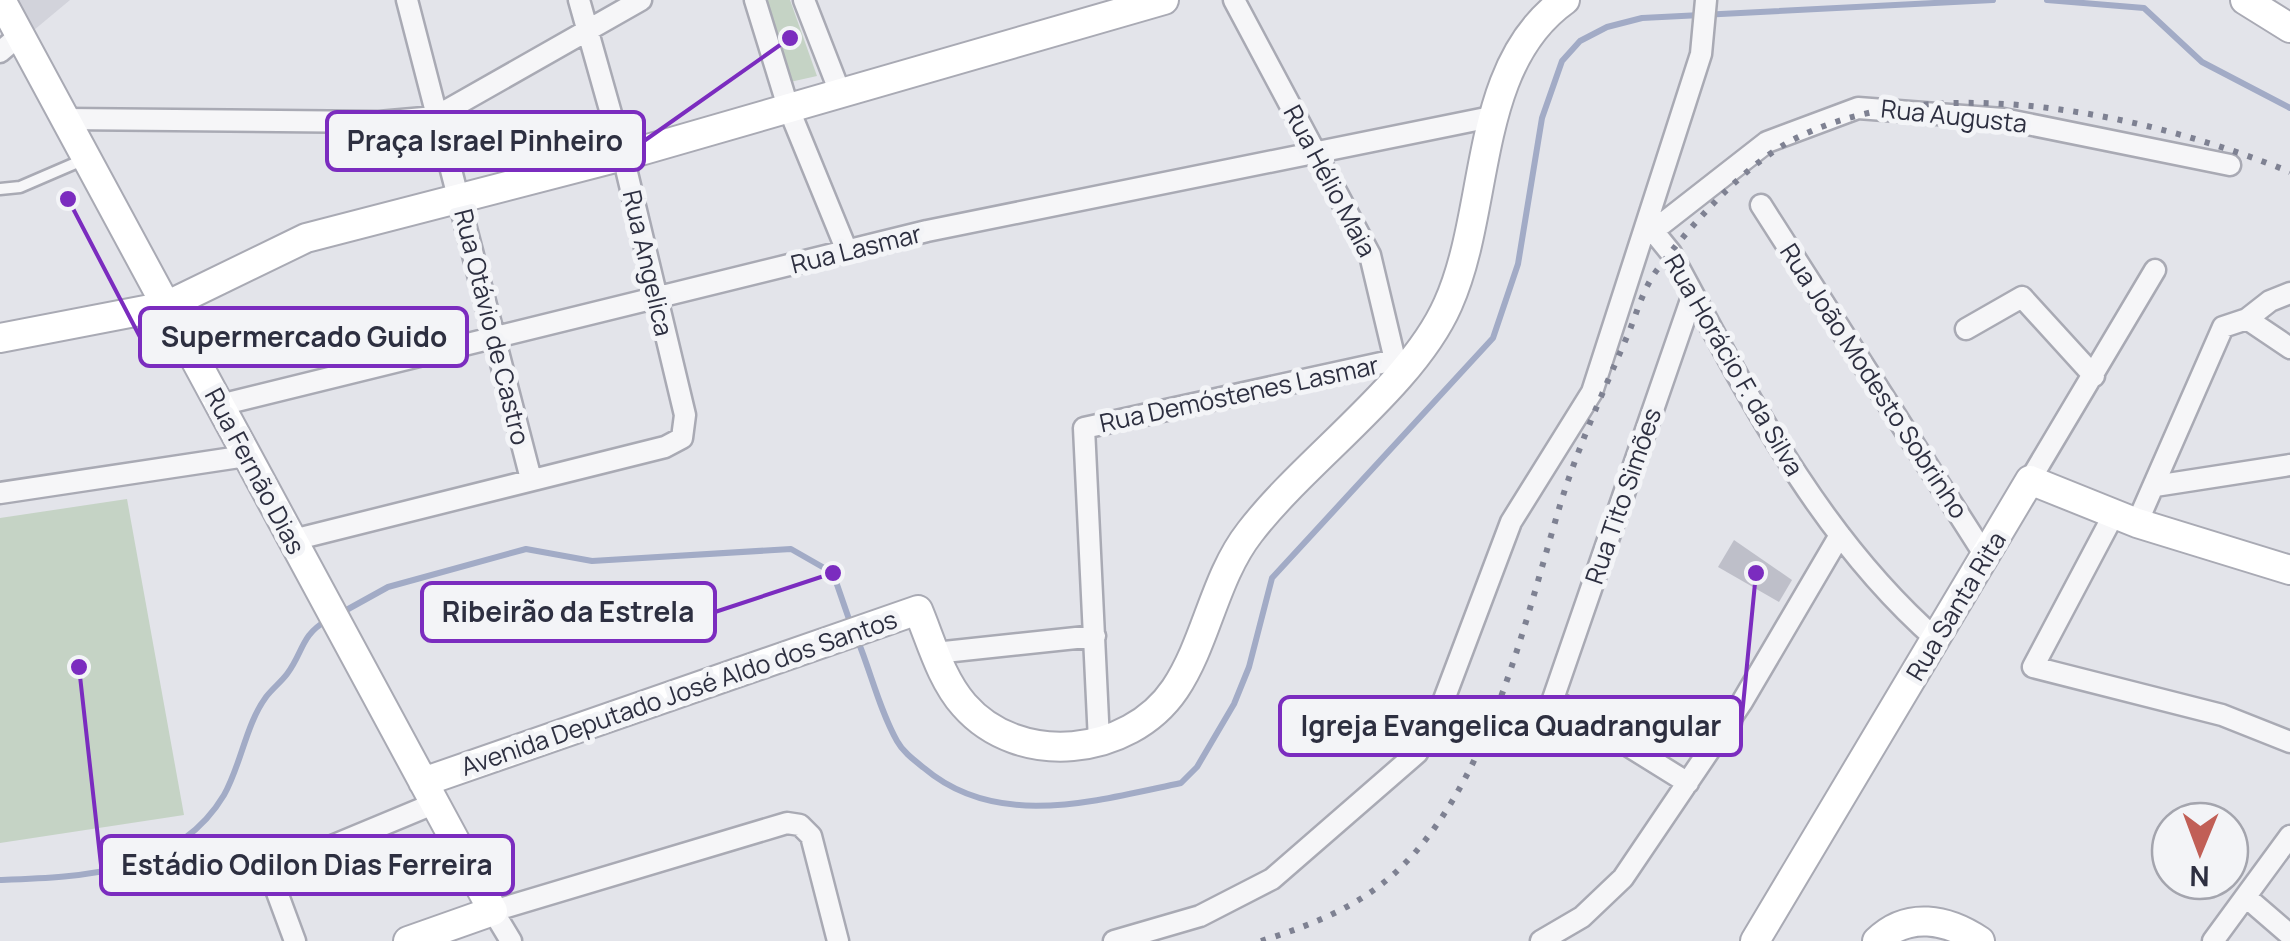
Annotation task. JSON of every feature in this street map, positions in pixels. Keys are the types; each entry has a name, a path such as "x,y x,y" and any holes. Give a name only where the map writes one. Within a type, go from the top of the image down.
{"street":[{"name":"Rua Fernão Dias","path":"1,0 10,43 66,119 511,941"},
{"name":"Rua Otávio de Castro","path":"407,0 531,479"},
{"name":"Rua Angelica","path":"531,479 677,442 684,434 683,410 623,156 579,0"},
{"path":"66,119 379,122 435,117 641,0"},
{"path":"755,0 788,107 847,251"},
{"path":"804,0 841,95"},
{"path":"0,338 166,306 306,238 623,156 1164,0"},
{"name":"Rua Hélio Maia","path":"1234,0 1378,276 1398,365"},
{"name":"Avenida Deputado José Aldo dos Santos","path":"428,793 918,610 962,702 995,731 1033,745 1099,742 1129,730 1162,705 1176,686 1247,536 1398,365 1436,328 1449,303 1496,116 1516,56 1533,27 1565,0"},
{"path":"1114,941 1200,916 1272,878 1417,753 1440,710 1511,522 1592,392 1649,226 1701,54 1706,0"},
{"path":"2245,0 2290,28"},
{"name":"Rua Augusta","path":"1649,226 1662,224 1766,142 1858,108 2003,118 2230,165"},
{"name":"Rua Lasmar","path":"220,405 657,301 847,251 1496,116"},
{"name":"Rua João Modesto Sobrinho","path":"1761,205 1986,557"},
{"name":"Rua Horácio F. da Silva","path":"1649,226 1672,254 1774,442 1840,536 1893,601 1937,640"},
{"name":"Rua Santa Rita","path":"1755,941 2155,270"},
{"path":"2290,293 2270,301 2247,319 2223,327 2155,486 2126,518 2033,668 2222,715 2290,742"},
{"name":"Rua Tito Simões","path":"1688,783 1552,699 1693,294"},
{"path":"1966,329 2022,298 2094,376"},
{"path":"2247,319 2290,348"},
{"name":"Rua Demóstenes Lasmar","path":"1096,636 1084,428 1398,365"},
{"path":"0,493 246,456"},
{"path":"2155,486 2290,465"},
{"path":"293,540 531,479"},
{"path":"2030,480 2126,518 2290,570"},
{"path":"1541,941 1605,898 1742,702 1840,536"},
{"path":"935,652 1096,636 1099,742"},
{"path":"295,941 276,888 280,868 428,793"},
{"path":"408,941 494,910 787,822 806,829 814,845 838,941"},
{"path":"2250,891 2290,836"},
{"path":"2250,900 2290,935"},
{"path":"2213,941 2243,901"},
{"path":"1876,941 1892,927 1936,921 1980,941"}],"lane":[{"path":"0,189 20,187 86,158"}],"shaded area":[{"path":"17,0 70,0 34,30"}],"green space":[{"path":"763,0 790,0 817,76 790,82"},
{"path":"127,499 184,815 0,843 0,518"}],"building":[{"path":"1734,540 1792,580 1779,602 1718,567"}],"waterway":[{"path":"858,641 899,745 952,787 983,799 1048,806 1181,783 1197,767 1234,704 1249,667 1272,578 1493,338 1518,264 1542,118 1562,61 1580,41 1607,27 1642,18 1993,0"},
{"path":"2047,0 2144,8 2202,62 2290,108"},
{"path":"341,613 388,587 526,549 592,561 791,549 833,573 851,625"},
{"path":"0,880 95,873 154,856 181,841 204,821 224,795 259,708 287,674 307,638 326,621"}],"railway":[{"path":"1261,941 1322,919 1378,887 1411,857 1440,820 1465,779 1504,689 1568,480 1648,284 1700,218 1769,155 1787,143 1843,120 1905,107 1971,103 2107,117 2172,132 2290,172"}],"place":[{"name":"Praça Israel Pinheiro","path":"790,38"},
{"name":"Supermercado Guido","path":"68,199"},
{"name":"Ribeirão da Estrela","path":"833,573"},
{"name":"Igreja Evangelica Quadrangular","path":"1756,573"},
{"name":"Estádio Odilon Dias Ferreira","path":"79,667"}]}
